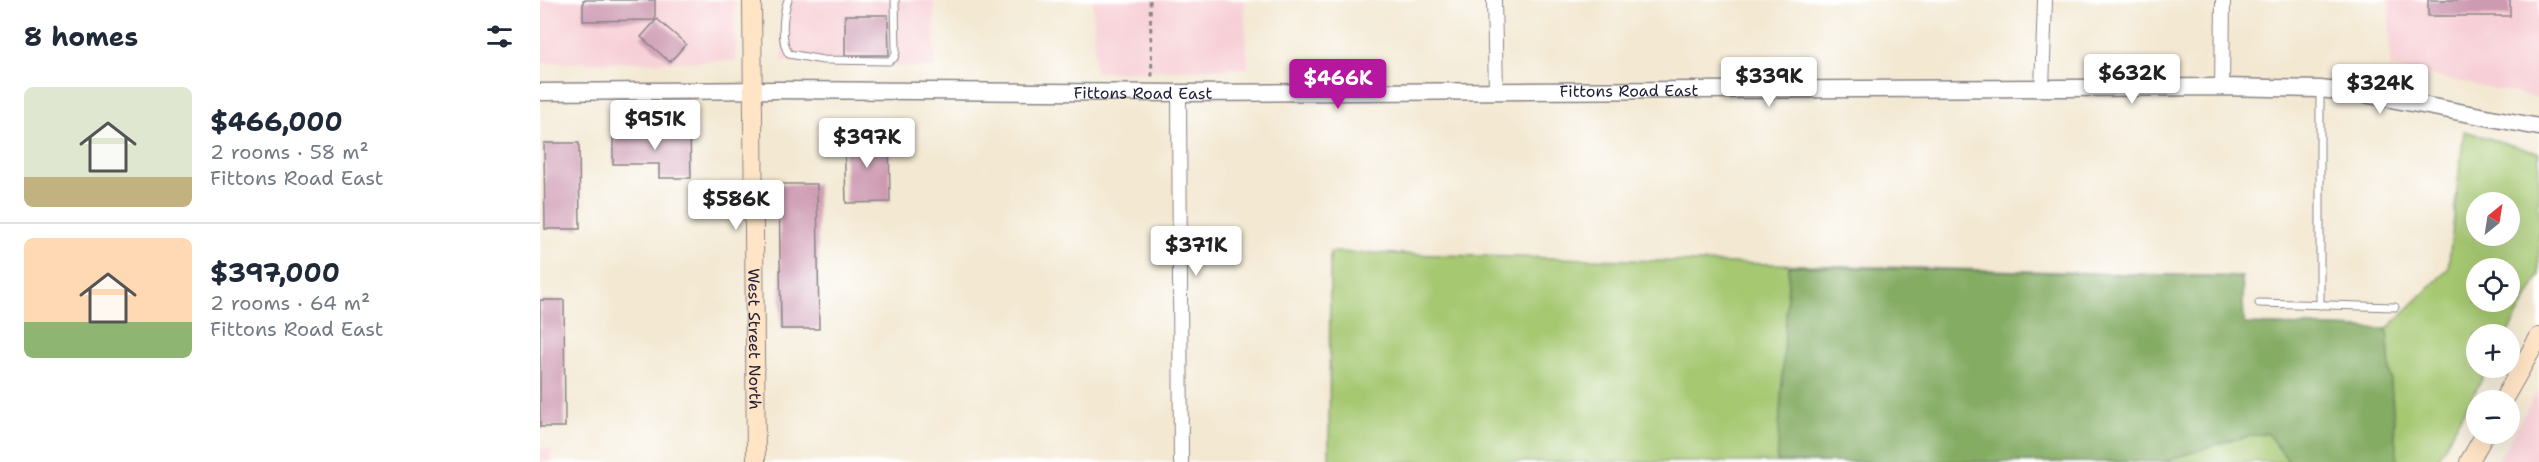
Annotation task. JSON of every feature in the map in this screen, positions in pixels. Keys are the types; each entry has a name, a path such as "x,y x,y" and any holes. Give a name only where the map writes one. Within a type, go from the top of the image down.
{"main road":[{"name":"West Street North","path":"753,0 756,462"},
{"path":"2509,390 2539,337"},
{"path":"2469,462 2479,444"}],"street":[{"path":"1494,0 1496,92"},
{"path":"2042,89 2046,0"},
{"path":"2222,87 2223,0"},
{"name":"Fittons Road East","path":"540,92 752,90 1179,93 2222,87 2320,89 2364,94 2539,127"},
{"path":"1179,93 1181,462"}],"lane":[{"path":"788,0 785,11 785,46 789,54 823,60 889,61 894,58 896,52 895,0"},
{"path":"2320,89 2320,304"},
{"path":"2259,303 2395,307"}],"path":[{"path":"1150,0 1152,83"}],"shaded area":[{"path":"540,0 734,0 736,61 540,63"},
{"path":"781,0 934,0 935,68 782,62"},
{"path":"1093,0 1244,0 1248,68 1095,72"},
{"path":"2389,0 2539,0 2539,98 2390,67"},
{"path":"2539,388 2539,462 2497,462 2507,444 2520,444 2520,421"},
{"path":"540,449 552,449 552,462 540,462"}],"green space":[{"path":"2464,131 2539,153 2539,276 2520,310 2520,258 2466,258 2466,312 2519,312 2513,324 2466,324 2466,378 2482,378 2476,390 2466,390 2466,408 2436,462 1329,462 1330,252 2242,277 2244,324 2387,329 2448,269"},
{"path":"1789,266 2242,277 2244,324 2387,329 2397,462 2289,462 2267,433 2231,440 2163,462 1777,462"}],"building":[{"path":"583,0 655,0 655,20 583,21"},
{"path":"2428,0 2510,0 2510,16 2428,16"},
{"path":"845,15 888,15 889,55 845,55"},
{"path":"657,19 686,44 670,62 641,37"},
{"path":"690,130 691,178 659,178 659,164 613,164 613,131"},
{"path":"889,135 890,202 846,203 844,136"},
{"path":"544,143 579,143 580,229 545,229"},
{"path":"779,184 817,184 819,329 781,329"},
{"path":"540,300 564,300 565,427 540,427"}]}
